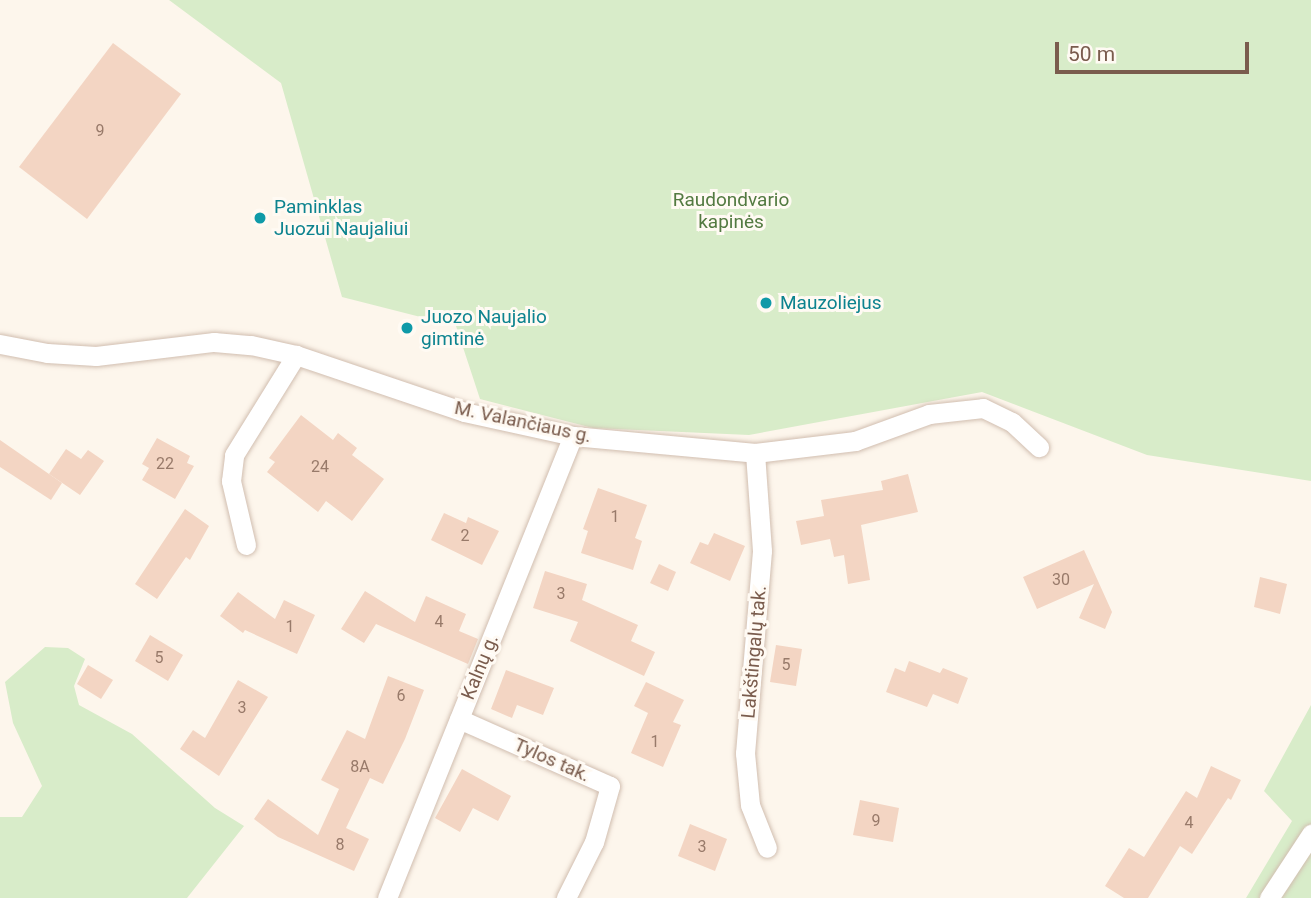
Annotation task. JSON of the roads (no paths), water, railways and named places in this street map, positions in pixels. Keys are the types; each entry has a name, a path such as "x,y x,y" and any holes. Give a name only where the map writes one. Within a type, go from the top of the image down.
{"street":[{"name":"M. Valančiaus g.","path":"0,344 47,353 96,356 214,342 296,355 464,412 573,436 755,453 855,442 929,414 983,408 1012,422 1039,447"},
{"path":"246,545 231,481 234,455 296,355"},
{"name":"Kalnų g.","path":"387,898 573,436"},
{"name":"Lakštingalų tak.","path":"755,453 762,551 745,754 750,805 767,848"},
{"name":"Tylos tak.","path":"459,719 610,786 594,842 566,898"},
{"path":"1269,898 1311,834"}],"place":[{"name":"Paminklas Juozui Naujaliui","path":"260,218"},
{"name":"Mauzoliejus","path":"766,303"},
{"name":"Juozo Naujalio gimtinė","path":"407,328"}],"park label":[{"name":"Raudondvario kapinės","path":"731,211"}]}
